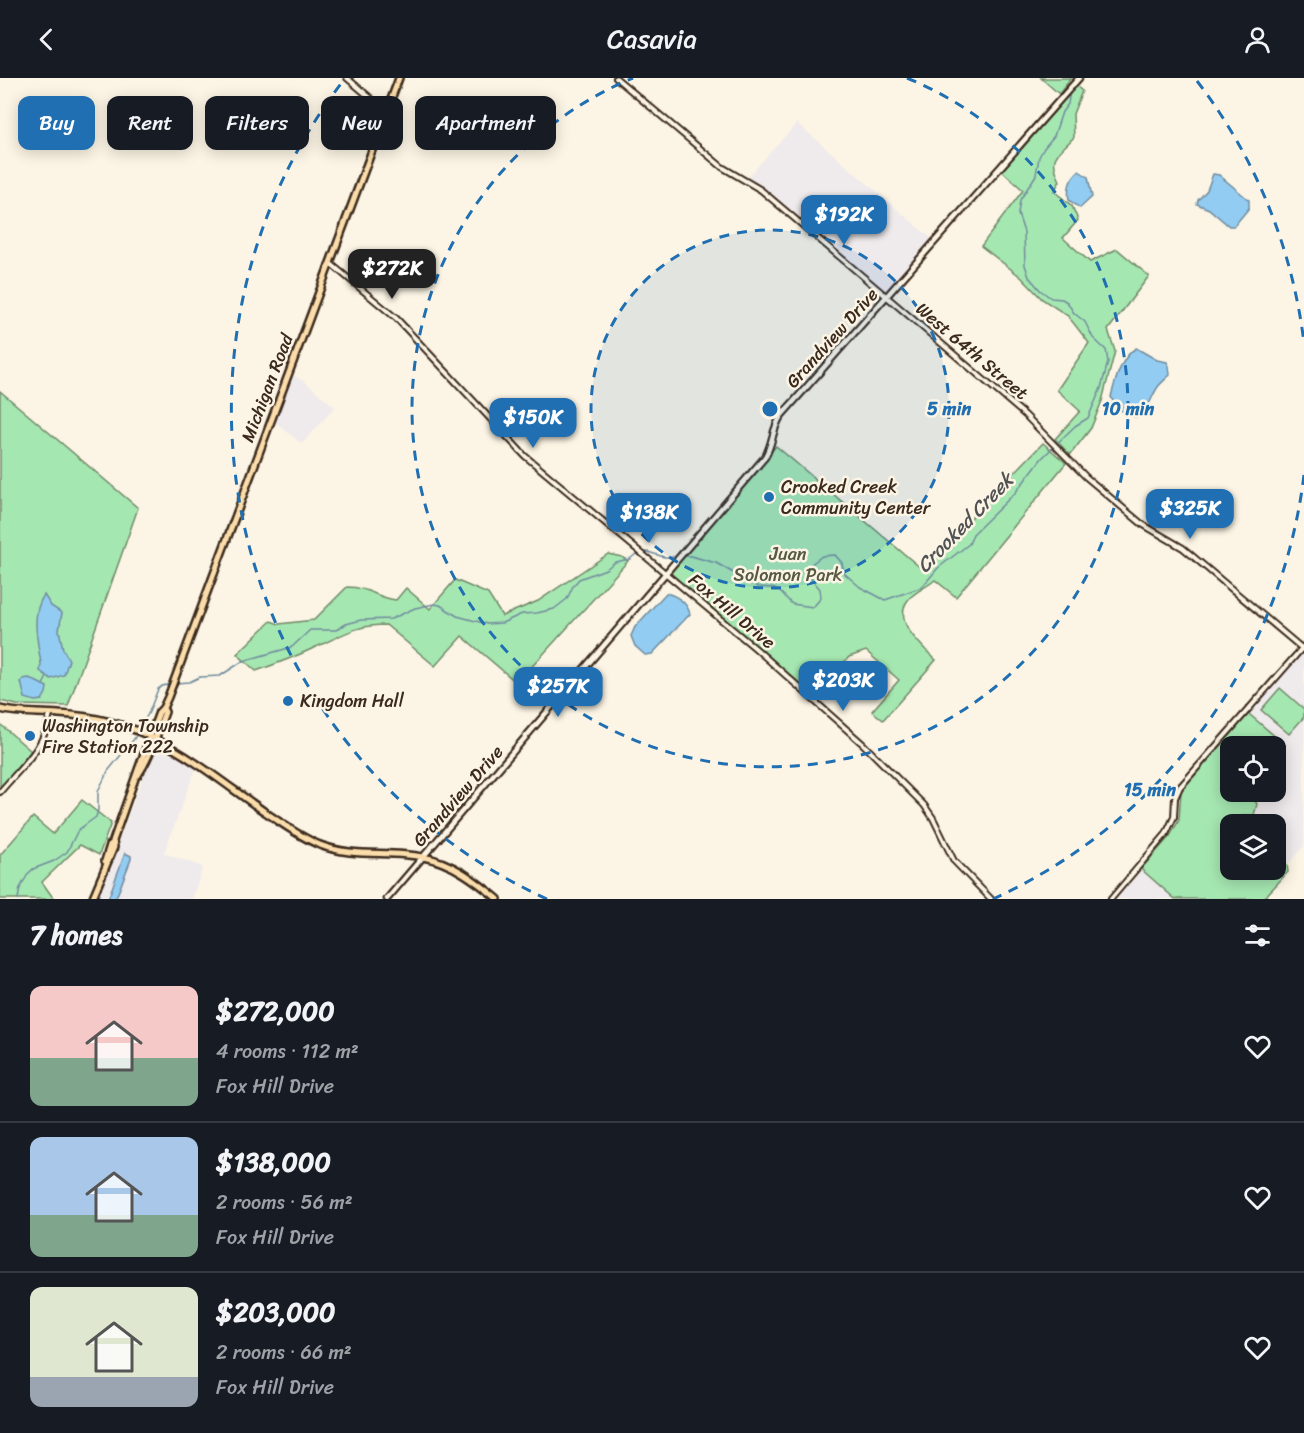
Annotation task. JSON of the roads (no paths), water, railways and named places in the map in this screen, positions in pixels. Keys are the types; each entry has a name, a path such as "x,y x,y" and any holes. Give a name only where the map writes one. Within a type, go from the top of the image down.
{"main road":[{"name":"Michigan Road","path":"392,96 399,78"},
{"name":"Grandview Drive","path":"387,899 765,457 781,416 1079,78"},
{"name":"Michigan Road","path":"92,898 114,847 113,843 138,776 140,763 177,671 372,150"},
{"path":"0,709 90,718 131,729 150,737 194,763 291,830 313,842 336,850 355,853 423,856 460,871 498,899"}],"street":[{"path":"347,78 368,96"},
{"name":"West 64th Street","path":"616,78 722,167 761,190 1025,415 1086,477 1141,523 1183,548 1303,648"},
{"name":"Fox Hill Drive","path":"330,263 397,319 525,456 779,668 838,722 924,805 954,861 991,899"},
{"path":"1111,899 1166,834 1174,817 1175,799 1179,790 1303,648"},
{"path":"0,792 41,744 48,728 50,713"}],"water":[{"path":"1079,171 1088,177 1092,197 1080,208 1069,200 1068,196 1071,180"},
{"path":"1213,174 1219,175 1249,200 1249,208 1234,226 1229,226 1209,209 1197,204 1207,190"},
{"path":"1136,348 1157,360 1167,362 1170,375 1157,388 1146,409 1135,417 1116,408 1111,397 1126,357"},
{"path":"666,593 681,600 687,606 690,614 652,654 645,655 635,646 631,636 635,627"},
{"path":"44,595 51,606 62,613 59,630 63,649 69,660 64,675 51,679 40,671 36,629 37,611"},
{"path":"29,678 47,687 42,700 35,701 25,698 21,682"},
{"path":"125,853 131,856 131,859 116,898 108,899"}],"waterway":[{"name":"Crooked Creek","path":"683,556 716,563 758,587 779,591 792,604 813,607 821,598 820,589 809,576 810,565 822,556 835,555 842,563 844,573 860,587 885,600 922,587 938,568 969,544 973,534 1015,493 1042,458 1075,426 1088,418 1101,388 1108,362 1106,350 1093,338 1085,322 1074,313 1067,302 1051,298 1040,290 1029,277 1025,265 1024,232 1018,214 1020,200 1036,175 1039,157 1054,136 1062,112 1068,104 1070,91"},
{"name":"Crooked Creek","path":"176,683 189,682 200,677 220,676 243,661 292,647 310,630 336,630 346,624 361,620 391,619 415,608 434,604 440,605 457,616 487,624 502,623 522,614 554,609 567,599 579,579 606,569 615,562 630,559 637,553 648,552 664,557 678,557"},
{"path":"43,685 47,677"},
{"name":"Crooked Creek","path":"18,899 20,888 28,874 33,869 54,861 67,852 78,830 96,817 98,791 108,771 134,739 149,712 158,689 171,684"}],"place":[{"name":"Crooked Creek Community Center","path":"769,497"},
{"name":"Kingdom Hall","path":"288,701"},
{"name":"Washington Township Fire Station 222","path":"30,736"}],"park label":[{"name":"Juan Solomon Park","path":"788,564"}]}
